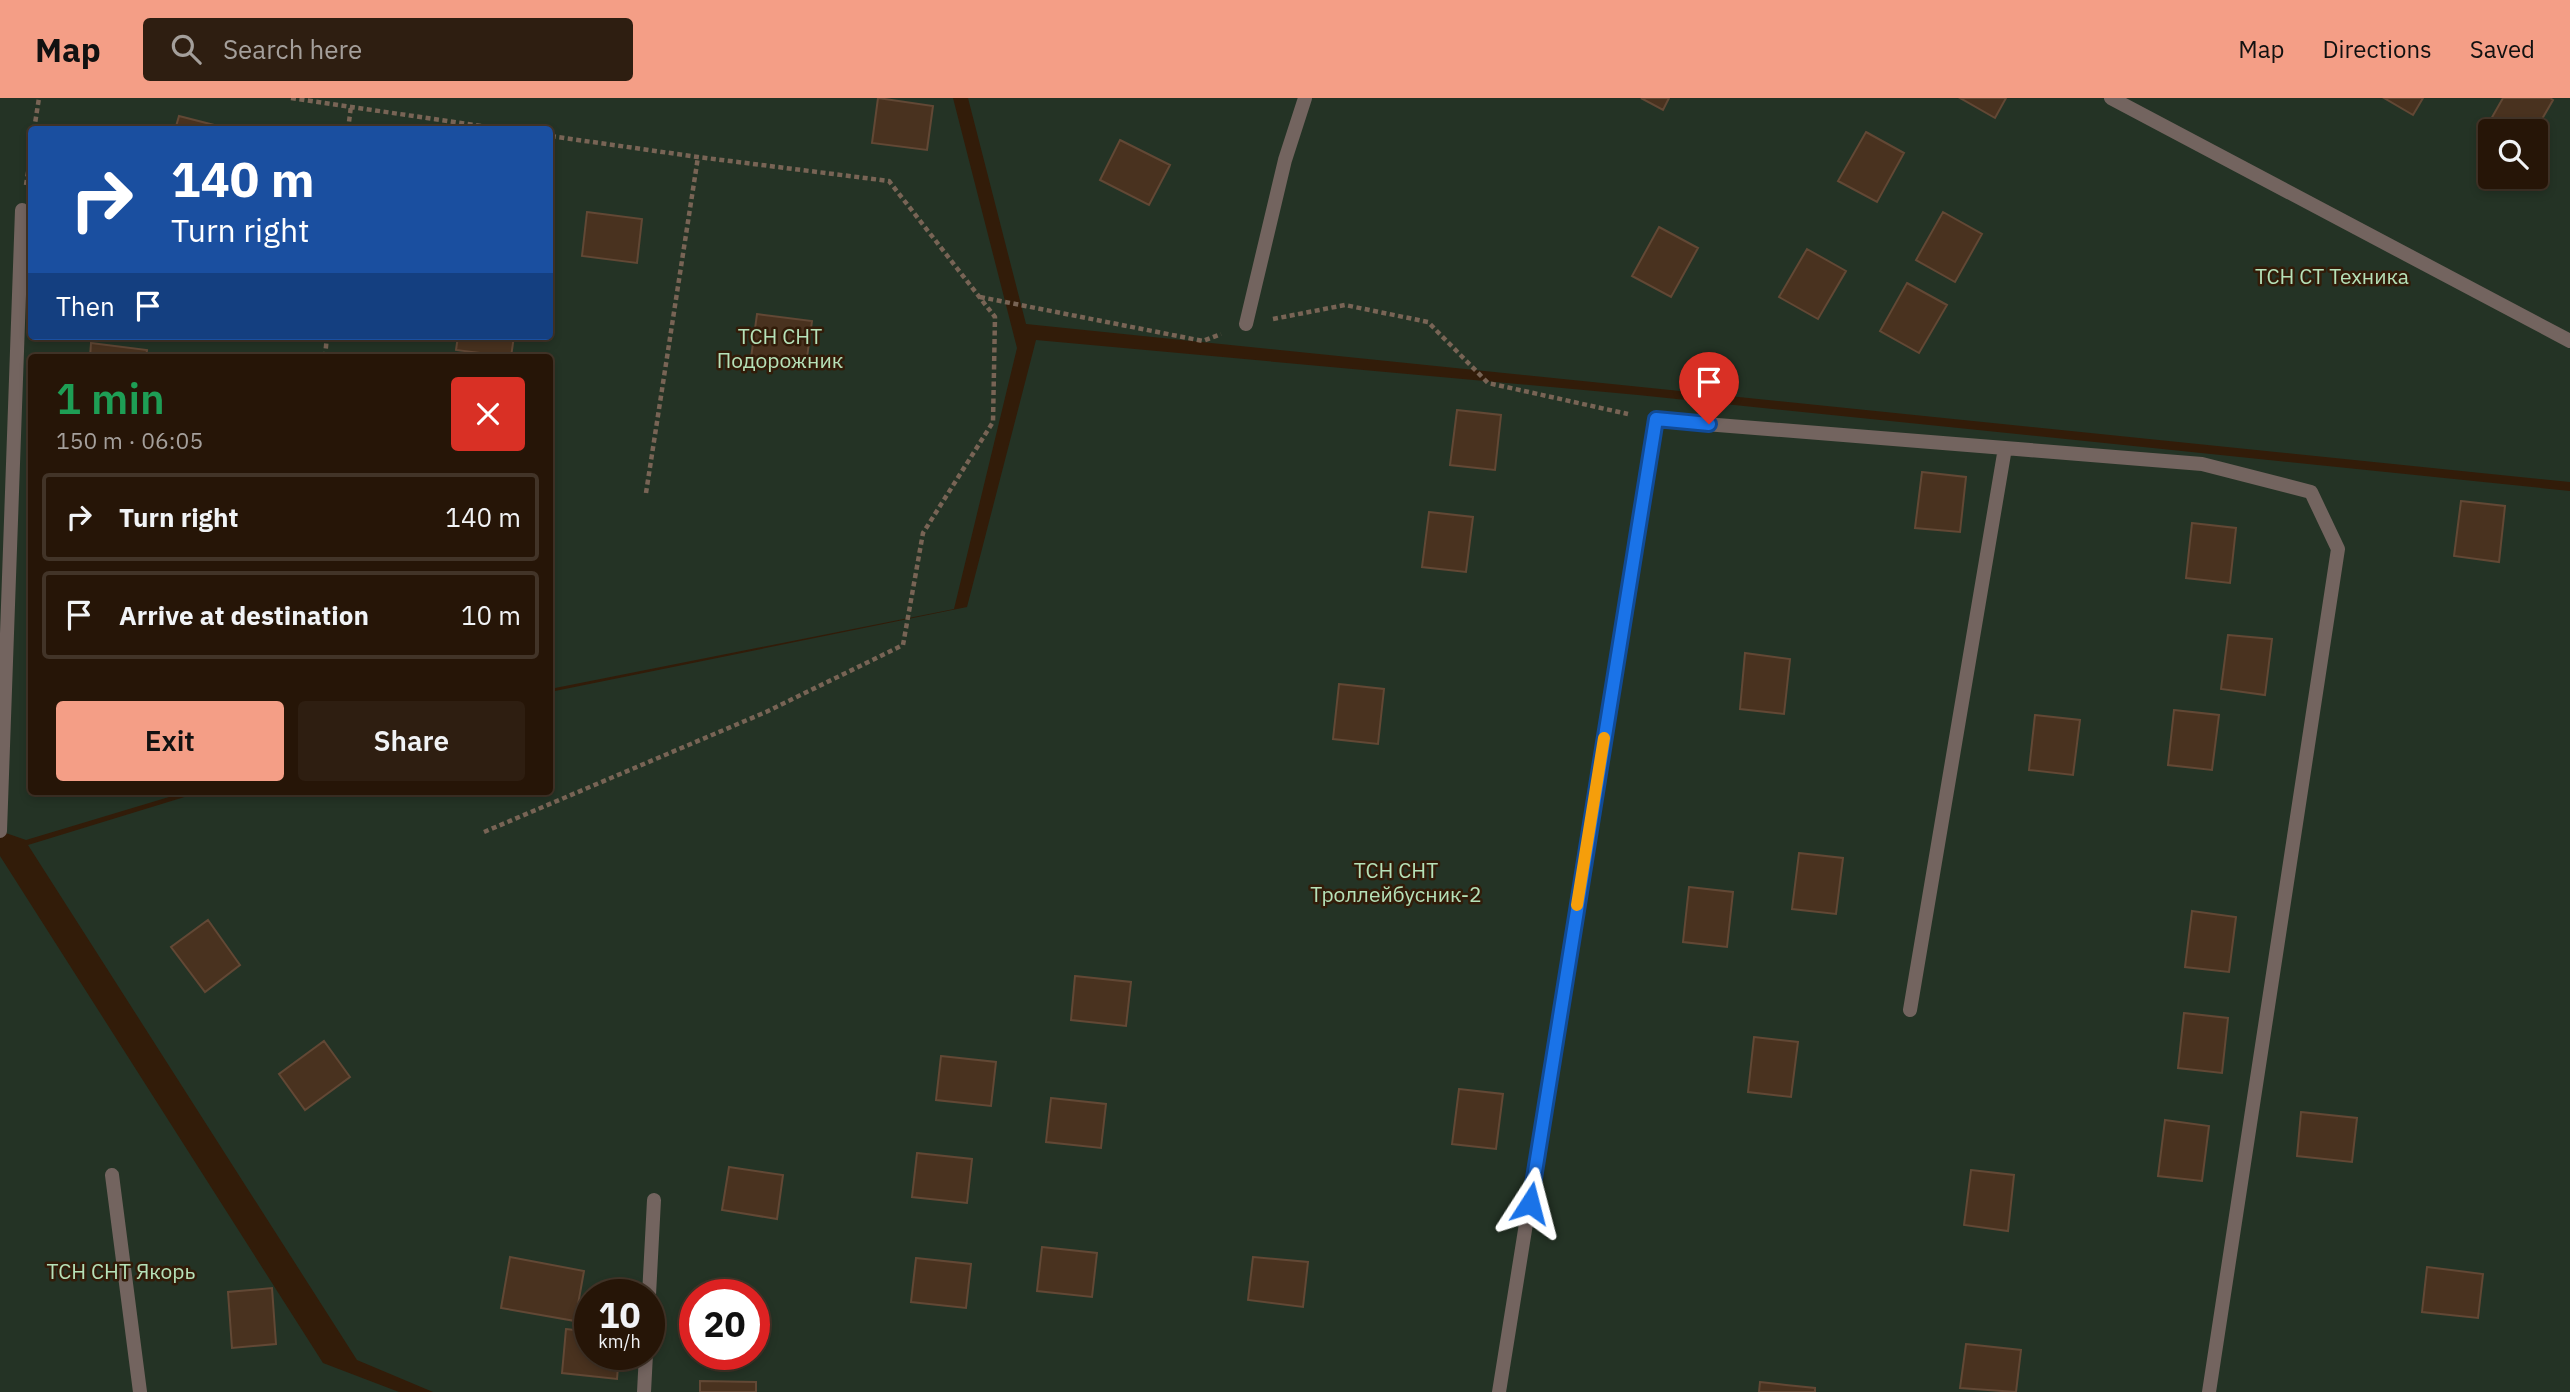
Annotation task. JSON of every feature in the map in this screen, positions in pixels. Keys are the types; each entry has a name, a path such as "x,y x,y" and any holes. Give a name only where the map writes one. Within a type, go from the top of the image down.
{"lane":[{"path":"1246,324 1284,160 1305,98"},
{"path":"2111,98 2570,341"},
{"path":"0,831 22,210"},
{"path":"1499,1392 1656,419 2202,464 2311,492 2338,549 2209,1392"},
{"path":"1910,1010 2005,448"},
{"path":"112,1175 140,1392"},
{"path":"650,1279 654,1200"},
{"path":"644,1392 645,1370"}],"path":[{"path":"35,126 39,98"},
{"path":"291,98 482,126"},
{"path":"348,126 351,106"},
{"path":"484,832 766,712 903,645 923,533 993,422 995,317 889,181 553,136"},
{"path":"646,493 698,157"},
{"path":"22,210 28,173"},
{"path":"979,296 1203,341 1246,324 1345,305 1428,322 1488,383 1656,419"}],"green space":[{"name":"ТСН СНТ Подорожник","path":"0,98 953,98 1017,348 954,609 553,688 553,354 28,354 28,795 176,795 26,840 0,831"},
{"name":"ТСН СТ Техника","path":"968,98 2570,98 2570,482 1026,324"},
{"name":"ТСН СНТ Троллейбусник-2","path":"1036,340 1638,395 2570,491 2570,1392 433,1392 357,1360 28,845 191,795 553,795 553,691 967,607"},
{"name":"ТСН СНТ Якорь","path":"0,856 323,1363 399,1392 0,1392"}],"building":[{"path":"878,98 933,106 927,150 872,143"},
{"path":"1641,98 1669,98 1663,110"},
{"path":"1960,98 2006,98 1995,118"},
{"path":"2384,98 2423,98 2413,115"},
{"path":"2503,98 2553,100 2542,119 2491,119"},
{"path":"179,116 218,126 176,126"},
{"path":"1866,132 1904,153 1877,202 1838,181"},
{"path":"1120,140 1170,165 1149,205 1100,180"},
{"path":"587,212 642,219 637,263 582,256"},
{"path":"1943,212 1982,234 1955,282 1916,260"},
{"path":"1659,227 1698,248 1671,297 1632,276"},
{"path":"1807,249 1846,271 1818,319 1779,297"},
{"path":"1907,283 1947,305 1919,353 1880,331"},
{"path":"757,314 812,321 806,365 751,358"},
{"path":"457,340 513,340 511,354 456,350"},
{"path":"91,343 147,350 146,354 90,354"},
{"path":"1457,410 1501,415 1495,470 1450,465"},
{"path":"1922,472 1966,477 1960,532 1915,528"},
{"path":"2461,501 2505,506 2499,562 2454,556"},
{"path":"1429,512 1473,517 1466,572 1422,567"},
{"path":"2192,523 2236,528 2230,583 2186,578"},
{"path":"2228,635 2272,639 2265,695 2221,689"},
{"path":"1745,653 1790,659 1784,714 1740,709"},
{"path":"1339,684 1384,689 1378,744 1333,739"},
{"path":"2174,710 2219,715 2212,770 2168,765"},
{"path":"2035,715 2080,720 2073,775 2029,770"},
{"path":"1799,853 1843,858 1836,914 1792,909"},
{"path":"1689,887 1733,892 1727,947 1683,942"},
{"path":"2192,911 2236,917 2229,972 2185,967"},
{"path":"208,920 240,965 205,992 171,947"},
{"path":"1075,976 1131,982 1126,1026 1071,1020"},
{"path":"2184,1013 2228,1018 2222,1073 2178,1068"},
{"path":"1754,1037 1798,1042 1791,1097 1748,1092"},
{"path":"324,1041 350,1077 305,1110 279,1074"},
{"path":"941,1056 996,1062 991,1106 936,1100"},
{"path":"1459,1089 1503,1094 1496,1149 1452,1144"},
{"path":"1051,1098 1106,1104 1101,1148 1046,1142"},
{"path":"2301,1112 2357,1118 2352,1162 2297,1156"},
{"path":"2165,1120 2209,1126 2202,1181 2158,1176"},
{"path":"917,1153 972,1159 967,1203 912,1197"},
{"path":"729,1167 783,1175 777,1219 722,1210"},
{"path":"1971,1170 2014,1175 2008,1231 1964,1225"},
{"path":"1042,1247 1097,1253 1092,1297 1037,1291"},
{"path":"510,1257 584,1271 583,1279 574,1279 574,1321 501,1308"},
{"path":"1253,1257 1308,1262 1303,1307 1248,1300"},
{"path":"916,1258 971,1264 966,1308 911,1302"},
{"path":"2427,1267 2483,1274 2478,1318 2422,1312"},
{"path":"272,1288 276,1344 232,1348 228,1292"},
{"path":"566,1329 574,1330 574,1370 618,1370 617,1379 562,1373"},
{"path":"1966,1344 2021,1350 2016,1392 1960,1388"},
{"path":"700,1381 756,1382 756,1392 700,1392"},
{"path":"1760,1382 1815,1388 1815,1392 1759,1392"}],"slow traffic":[{"path":"1577,905 1604,738"}],"route":[{"path":"1530,1203 1656,419 1709,424"}]}
